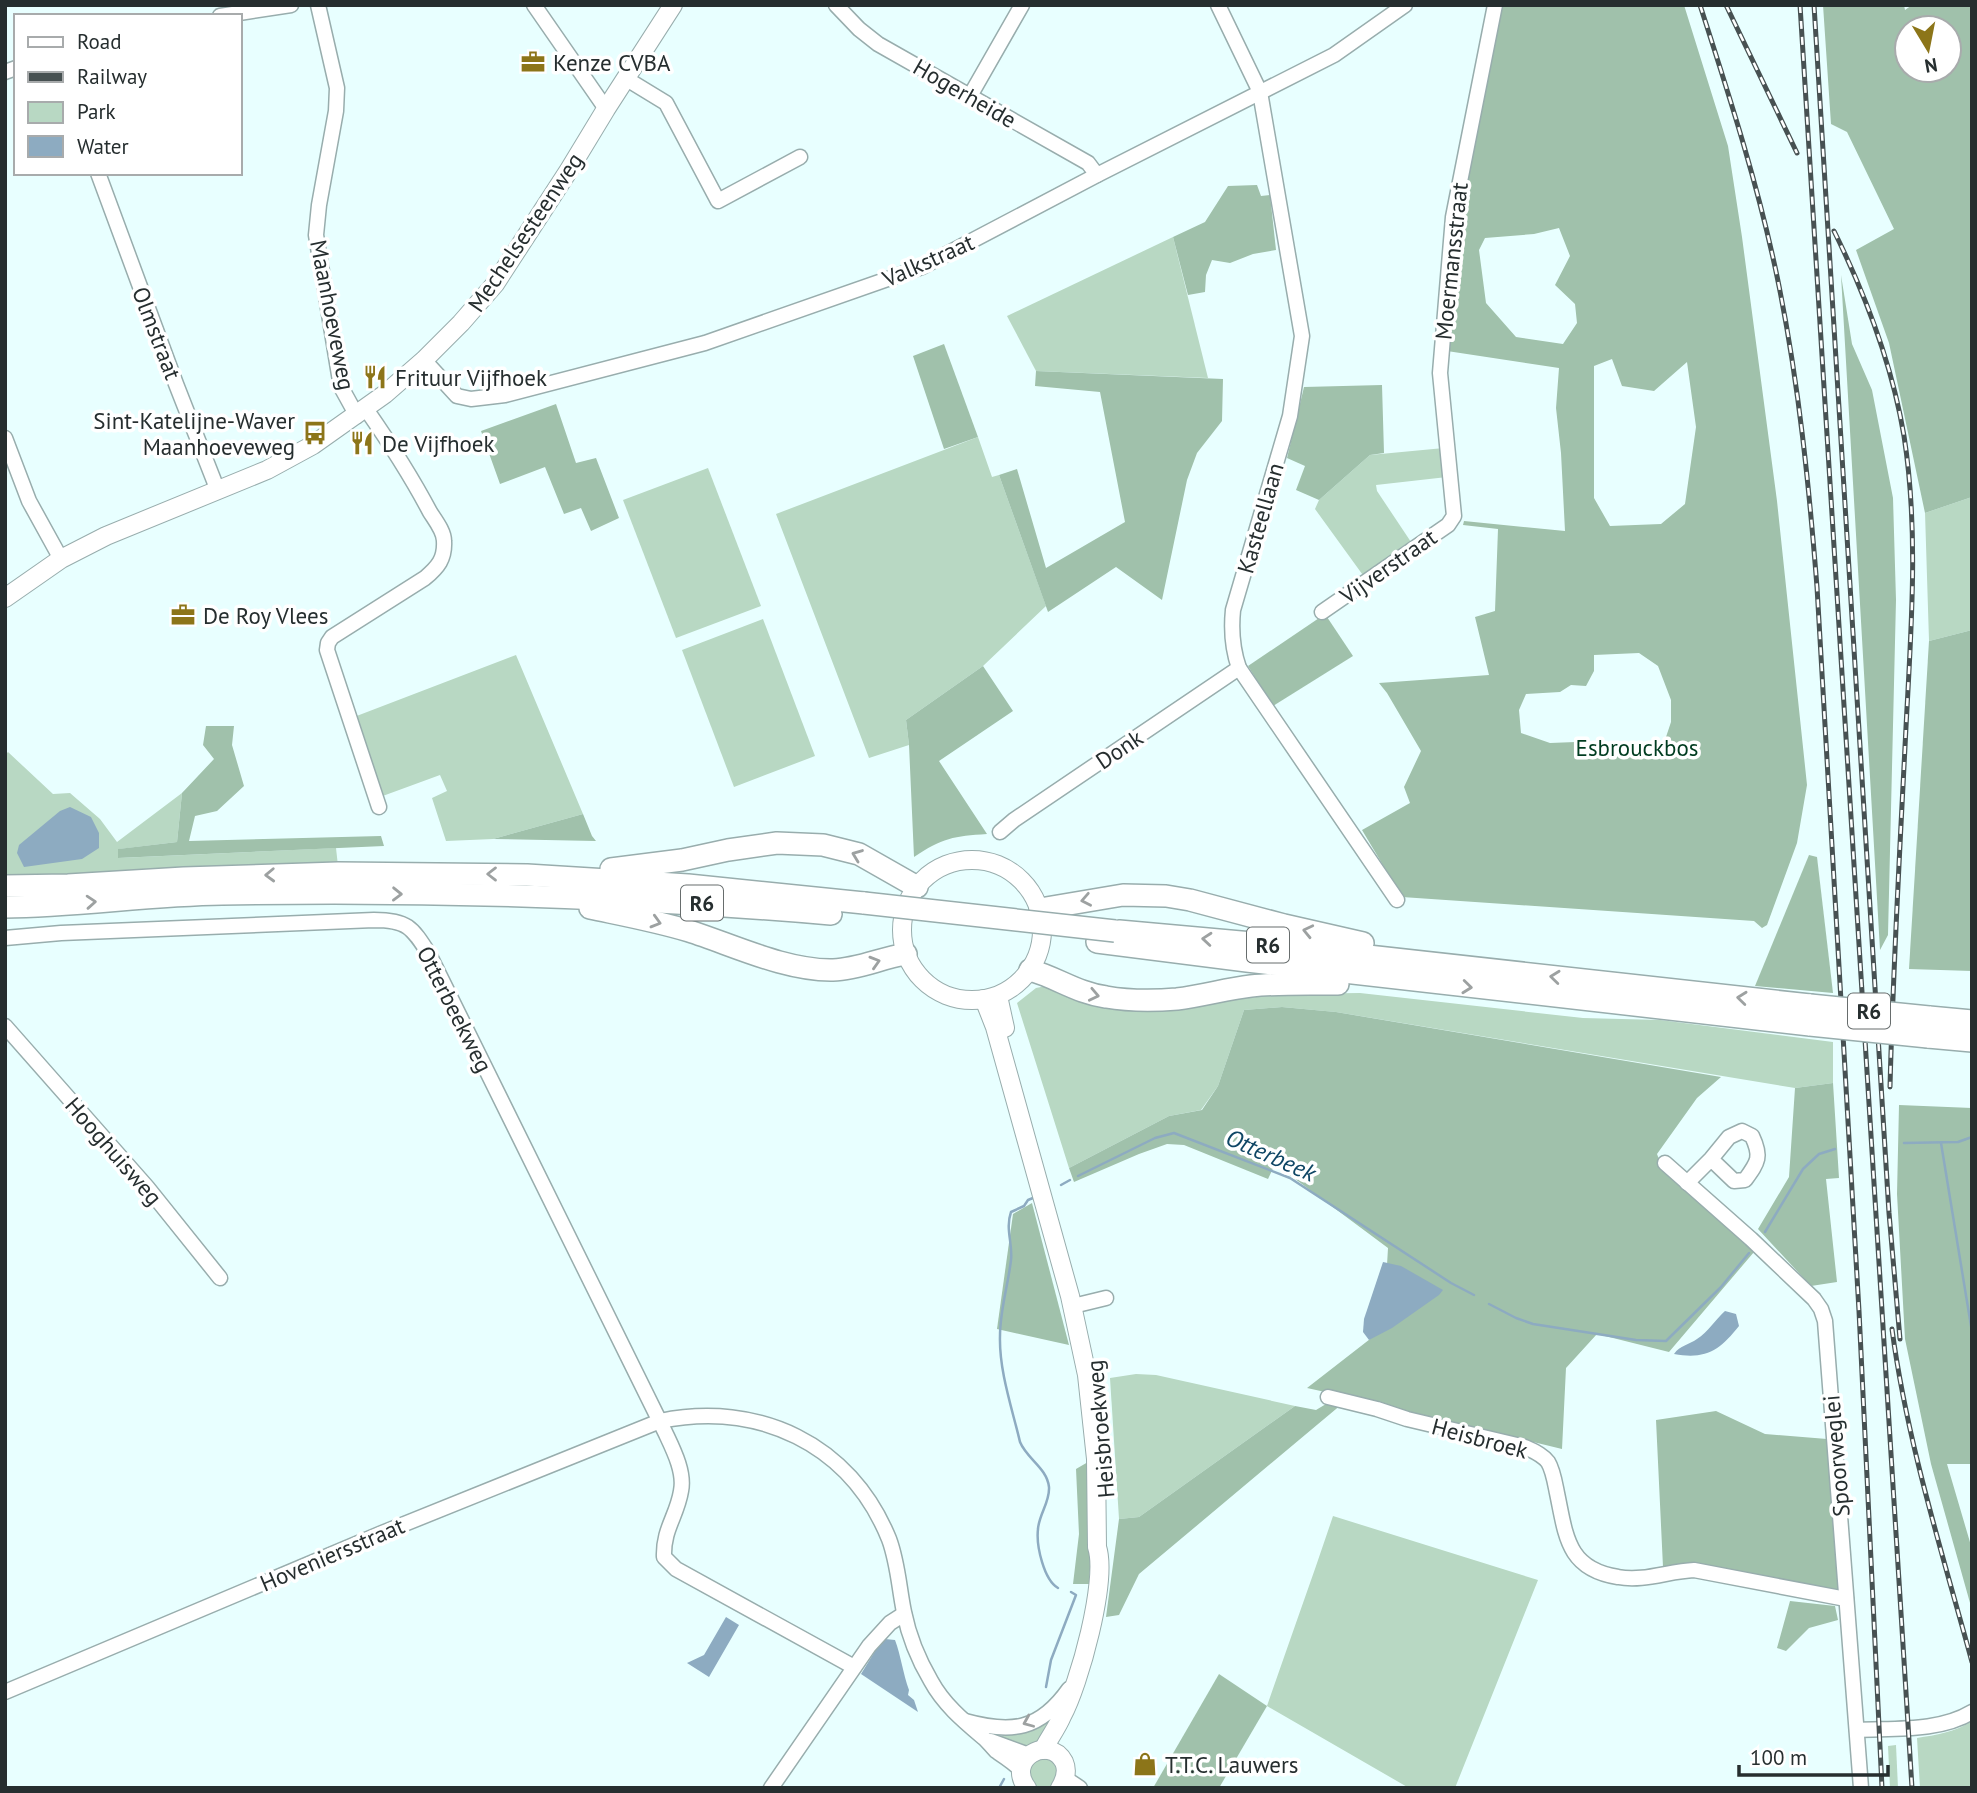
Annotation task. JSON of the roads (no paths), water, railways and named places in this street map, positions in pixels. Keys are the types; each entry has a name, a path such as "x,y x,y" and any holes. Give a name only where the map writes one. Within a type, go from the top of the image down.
{"highway":[{"path":"560,876 578,871 634,867 777,843 823,845 859,854 917,887"},
{"name":"R6","path":"10,904 68,885 184,878 338,873 560,876 688,885 862,909 1106,937 1399,979 1928,1027 1972,1041"},
{"path":"5,886 68,885"},
{"name":"R6","path":"10,904 220,894 329,893 542,897 862,909"},
{"path":"1040,909 1123,895 1166,896 1399,950 1421,962"},
{"path":"542,897 643,919 773,960 810,968 846,969 906,954"},
{"name":"R6","path":"1106,937 1421,962 1810,1015"},
{"path":"1030,970 1085,993 1109,998 1145,1000 1177,999 1250,986 1362,984 1399,979"},
{"name":"R6","path":"1928,1027 1972,1021"}],"main road":[{"name":"Mechelsesteenweg","path":"5,598 61,559 106,536 267,470 313,445 361,412 425,360 495,284 673,5"},
{"path":"966,860 995,863 1026,884 1040,909 1043,936 1037,959 1022,980 1011,989 991,998 957,999 932,988 917,974 906,954 902,938 906,907 925,878 945,865 966,860"},
{"name":"Heisbroekweg","path":"991,998 995,1027 1019,1096 1078,1305 1096,1459 1099,1553 1091,1626 1077,1678 1063,1715 1033,1770"},
{"name":"Heisbroekweg","path":"1033,1770 1066,1768 1068,1785"}],"street":[{"path":"233,14 291,5"},
{"name":"Maanhoeveweg","path":"318,5 337,88 336,111 316,235 341,387 395,451 444,536 443,558 438,567 332,637 328,643 327,650 379,807"},
{"path":"534,5 606,109"},
{"name":"Hogerheide","path":"836,5 878,44 1088,163 1097,175"},
{"path":"970,96 1022,5"},
{"name":"Kasteellaan","path":"1218,5 1261,92 1302,336 1290,416 1233,610 1234,653 1239,668 1396,900"},
{"name":"Valkstraat","path":"425,360 457,396 471,399 505,395 705,343 922,267 1334,55 1405,5"},
{"name":"Moermansstraat","path":"1452,519 1454,512 1440,373 1452,217 1495,5"},
{"path":"625,78 666,103 718,201 800,158"},
{"name":"Olmstraat","path":"99,175 218,491"},
{"path":"5,438 29,501 61,559"},
{"name":"Vijverstraat","path":"1322,612 1452,519"},
{"name":"Donk","path":"1000,832 1239,668"},
{"name":"Otterbeekweg","path":"5,938 74,932 374,920 394,920 407,925 416,932 429,954 660,1421"},
{"name":"Hooghuisweg","path":"5,1026 147,1187 220,1278"},
{"path":"1687,1183 1711,1158"},
{"name":"Spoorweglei","path":"1665,1163 1814,1298 1825,1321 1861,1788"},
{"path":"1078,1305 1106,1298"},
{"name":"Heisbroek","path":"1328,1397 1525,1447 1540,1454 1548,1462 1569,1544 1575,1557 1584,1565 1602,1573 1619,1578 1637,1578 1694,1570 1846,1599"},
{"name":"Hoveniersstraat","path":"5,1692 382,1533 660,1421 700,1415 723,1415 772,1425 798,1437 835,1462 864,1494 889,1540 913,1646 932,1684 946,1703 984,1739 1002,1744 1033,1770"},
{"path":"660,1421 679,1465 682,1490 663,1541 664,1557 676,1569 854,1667"},
{"path":"771,1788 879,1633 904,1614"},
{"path":"964,1721 999,1729 1024,1725 1046,1714 1061,1700 1077,1678"},
{"path":"1857,1730 1946,1723 1972,1712"}],"water":[{"path":"70,807 91,817 99,833 99,848 82,859 24,867 17,853 19,845 60,811"},
{"path":"1383,1262 1401,1266 1443,1290 1392,1328 1369,1340 1363,1332 1364,1319"},
{"path":"1725,1311 1736,1314 1739,1326 1719,1347 1695,1356 1674,1354 1701,1336"},
{"path":"726,1617 739,1625 709,1677 687,1663 704,1655"},
{"path":"885,1639 895,1640 909,1690 908,1695 914,1700 918,1712 861,1674"}],"waterway":[{"name":"Otterbeek","path":"1078,1176 1155,1138 1174,1133 1290,1178 1451,1283 1474,1295"},
{"name":"Otterbeek","path":"1904,1143 1958,1142 1972,1137"},
{"path":"1941,1143 1972,1332"},
{"name":"Otterbeek","path":"1765,1232 1803,1169 1819,1154 1835,1149"},
{"name":"Otterbeek","path":"1061,1185 1070,1180"},
{"name":"Otterbeek","path":"1033,1198 1011,1212 1009,1218 1011,1260 1001,1317 1000,1349 1020,1442 1045,1474 1049,1487 1039,1524 1038,1544 1045,1570 1058,1588"},
{"name":"Otterbeek","path":"1489,1304 1533,1324 1636,1340 1666,1341 1721,1287 1749,1253"},
{"name":"Otterbeek","path":"1046,1687 1051,1660 1076,1595 1071,1592"},
{"name":"Otterbeek","path":"999,1788 1004,1779"}],"railway":[{"path":"1700,5 1744,145 1771,250 1792,361 1807,474 1817,587 1859,1311 1882,1788"},
{"path":"1726,5 1797,153"},
{"path":"1800,5 1912,1788"},
{"path":"1814,5 1889,1213 1900,1339"},
{"path":"1834,231 1857,280 1885,357 1899,409 1909,472 1913,545 1912,618 1890,1087"},
{"path":"1892,1329 1916,1455 1972,1662"}],"place":[{"name":"Kenze CVBA","path":"533,62"},
{"name":"Frituur Vijfhoek","path":"375,377"},
{"name":"Sint-Katelijne-Waver Maanhoeveweg","path":"315,433"},
{"name":"De Vijfhoek","path":"362,443"},
{"name":"De Roy Vlees","path":"183,615"},
{"name":"T.T.C. Lauwers","path":"1145,1764"}],"park label":[{"name":"Esbrouckbos","path":"1637,747"}]}
